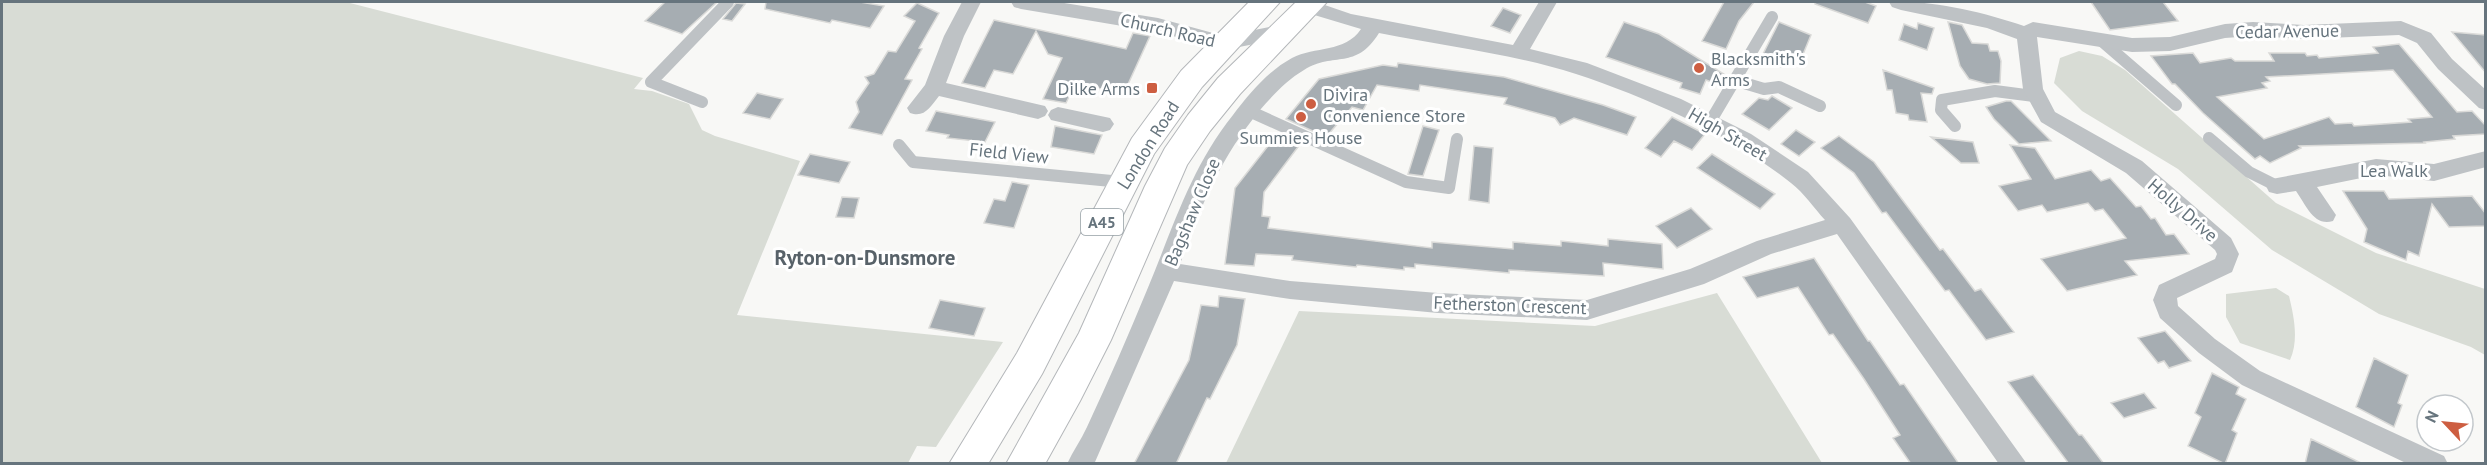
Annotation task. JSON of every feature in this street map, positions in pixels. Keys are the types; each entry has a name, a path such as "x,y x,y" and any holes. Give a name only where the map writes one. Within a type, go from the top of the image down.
{"highway":[{"name":"London Road","path":"967,464 994,426 1022,378 1122,182 1173,103 1224,43 1266,2"},
{"name":"London Road","path":"1024,464 1069,392 1130,261 1155,197 1184,143 1241,71 1310,4"}],"street":[{"path":"917,108 934,88 954,36 971,2"},
{"name":"Church Road","path":"1021,2 1158,25 1224,43 1279,32"},
{"path":"1518,54 1548,2"},
{"path":"1899,2 1990,22 2027,35 2034,96"},
{"name":"High Street","path":"1310,4 1328,14 1374,25 1580,68 1674,104 1743,140 1800,178 1842,224 2014,464"},
{"name":"Bagshaw Close","path":"1080,464 1101,422 1167,271 1207,169 1223,144 1250,111 1290,69 1317,56 1351,52 1361,46 1374,25"},
{"name":"Cedar Avenue","path":"2027,35 2033,29 2046,30 2103,42 2132,45 2170,44 2225,31 2253,29 2304,32 2402,28 2424,38 2445,64 2486,104"},
{"path":"934,88 1103,124"},
{"name":"Holly Drive","path":"2034,96 2048,117 2134,167 2223,244 2228,254 2224,265 2167,292 2165,300 2168,311 2206,346 2251,378 2435,464"},
{"name":"Lea Walk","path":"2277,186 2303,183 2350,170 2379,166 2428,173 2486,159"},
{"path":"2303,183 2325,215"},
{"name":"Fetherston Crescent","path":"1167,271 1290,290 1438,303 1587,310 1696,277 1765,247 1842,224"}],"lane":[{"path":"702,102 651,82 728,2"},
{"path":"1710,122 1772,16"},
{"path":"2103,42 2176,105"},
{"path":"1734,80 1764,89 1779,87 1820,106"},
{"path":"1955,126 1941,110 1942,100 1995,92 2034,96"},
{"path":"1250,111 1406,182 1449,188 1457,139"},
{"path":"2209,138 2249,172 2277,186"},
{"name":"Field View","path":"899,145 913,162 1122,182"}],"shaded area":[{"path":"2,2 346,2 643,78 634,89 652,91 689,104 702,130 800,161 737,315 1003,342 936,447 917,446 908,463 2,463"},
{"path":"2079,51 2102,56 2125,70 2276,203 2376,253 2485,289 2485,355 2471,347 2379,314 2272,250 2178,169 2082,111 2054,83 2060,58"},
{"path":"2276,288 2289,296 2293,312 2295,336 2290,360 2240,343 2226,317 2226,294"},
{"path":"1717,293 1822,463 1226,463 1299,311 1595,326"}],"building":[{"path":"665,2 717,2 682,34 645,21"},
{"path":"766,2 860,2 884,6 870,28 832,20 830,23 765,9"},
{"path":"1724,2 1754,2 1739,21 1726,49 1702,41"},
{"path":"1815,2 1865,2 1876,6 1868,23 1815,4"},
{"path":"2091,2 2163,2 2178,21 2110,30"},
{"path":"736,3 745,4 732,21 723,19"},
{"path":"917,3 939,13 905,79 912,80 882,135 849,128 859,112 856,102 869,83 865,77 874,74 888,51 896,52 915,21 904,16"},
{"path":"1503,8 1521,15 1510,33 1491,26"},
{"path":"994,20 1126,49 1133,33 1150,36 1124,93 1075,84 1066,103 1043,99 1062,58 1048,54 1036,31 1013,74 994,70 985,88 962,83"},
{"path":"1624,22 1659,34 1727,76 1722,86 1706,80 1700,94 1680,88 1682,83 1606,57"},
{"path":"1779,22 1811,35 1799,64 1784,59 1781,67 1760,60"},
{"path":"1948,22 1962,25 1972,43 1988,44 1990,51 1998,51 2001,61 2000,83 1987,84 1969,79 1960,66"},
{"path":"1918,23 1934,28 1927,50 1899,40 1904,24 1917,29"},
{"path":"2452,32 2486,35 2486,73"},
{"path":"2399,44 2457,112 2472,111 2486,126 2486,134 2453,136 2455,139 2425,143 2299,146 2301,148 2270,163 2260,156 2255,159 2203,113 2175,84 2172,84 2151,56 2193,53 2200,63 2231,58 2235,61 2274,61 2269,53 2305,53 2307,56 2317,55 2319,58 2378,53 2373,47","holes":["2393,70 2432,117 2408,119 2411,122 2354,126 2352,123 2335,124 2329,117 2264,139 2217,97 2267,88 2262,83 2270,81 2266,77"]},
{"path":"1398,63 1504,77 1603,105 1636,117 1627,135 1574,118 1560,125 1555,118 1504,104 1507,98 1420,85 1419,91 1377,85 1363,110 1352,107 1326,137 1286,119 1319,79 1383,65 1397,67"},
{"path":"1883,70 1934,88 1932,94 1921,93 1927,122 1909,120 1908,115 1896,113 1892,90 1887,90"},
{"path":"757,93 783,99 770,119 743,113"},
{"path":"1772,96 1792,108 1769,130 1742,114 1759,98 1768,100"},
{"path":"2011,101 2051,141 2019,144 1994,119 1986,107"},
{"path":"936,111 995,122 985,142 947,138 949,135 926,131"},
{"path":"1672,117 1705,134 1692,150 1674,141 1661,157 1645,148"},
{"path":"1055,126 1102,135 1094,154 1051,147"},
{"path":"1423,126 1439,130 1423,176 1408,174"},
{"path":"1796,130 1815,142 1799,156 1781,144"},
{"path":"1278,133 1301,143 1264,192 1262,216 1270,217 1268,228 1432,248 1432,242 1513,249 1513,242 1561,246 1561,241 1608,246 1608,239 1662,244 1663,269 1603,263 1604,276 1509,270 1509,273 1415,264 1415,268 1404,267 1404,270 1357,265 1356,267 1292,260 1293,256 1256,254 1254,266 1225,264 1235,188"},
{"path":"1839,136 1874,162 1940,250 1943,249 1975,291 1981,289 2014,332 1986,340 1949,290 1945,291 1886,212 1882,213 1854,173 1821,148"},
{"path":"1931,137 1973,142 1979,163 1961,163"},
{"path":"2010,145 2035,148 2055,179 2091,170 2101,181 2110,178 2136,207 2141,206 2151,219 2155,218 2166,235 2174,234 2189,254 2125,261 2137,275 2067,291 2041,259 2126,238 2103,209 2095,211 2088,203 2047,212 2042,205 2018,211 1999,186 2031,179"},
{"path":"1474,146 1493,148 1489,203 1469,200"},
{"path":"810,154 850,162 839,183 798,175"},
{"path":"1712,154 1775,194 1760,209 1697,168"},
{"path":"1012,182 1029,185 1014,228 984,223 994,199 1005,201"},
{"path":"2343,191 2384,191 2389,199 2472,196 2486,214 2486,226 2449,227 2432,204 2419,256 2408,251 2406,260 2364,242 2367,229"},
{"path":"842,197 859,198 854,218 836,217"},
{"path":"1691,208 1712,229 1677,248 1656,226"},
{"path":"1814,258 1868,341 1900,385 1904,384 1959,464 1911,464 1893,438 1900,435 1833,334 1829,335 1798,287 1757,298 1743,277"},
{"path":"1219,296 1245,299 1237,345 1210,399 1207,398 1176,464 1134,464 1189,360 1201,305 1218,307"},
{"path":"940,300 985,308 974,336 929,328"},
{"path":"2165,331 2191,361 2169,368 2164,361 2158,363 2138,338"},
{"path":"2374,358 2408,375 2398,403 2402,405 2394,427 2356,407"},
{"path":"2212,373 2239,387 2236,394 2246,399 2232,430 2237,433 2225,464 2188,446 2201,417 2195,413"},
{"path":"2033,375 2104,464 2069,464 2008,382"},
{"path":"2144,393 2156,408 2124,418 2111,403"},
{"path":"2311,439 2363,464 2305,464"}],"place":[{"name":"Blacksmith's Arms","path":"1699,68"},
{"name":"Dilke Arms","path":"1152,88"},
{"name":"Divira Convenience Store","path":"1311,104"},
{"name":"Summies House","path":"1301,117"}],"district":[{"name":"Ryton-on-Dunsmore","path":"865,257"}]}
